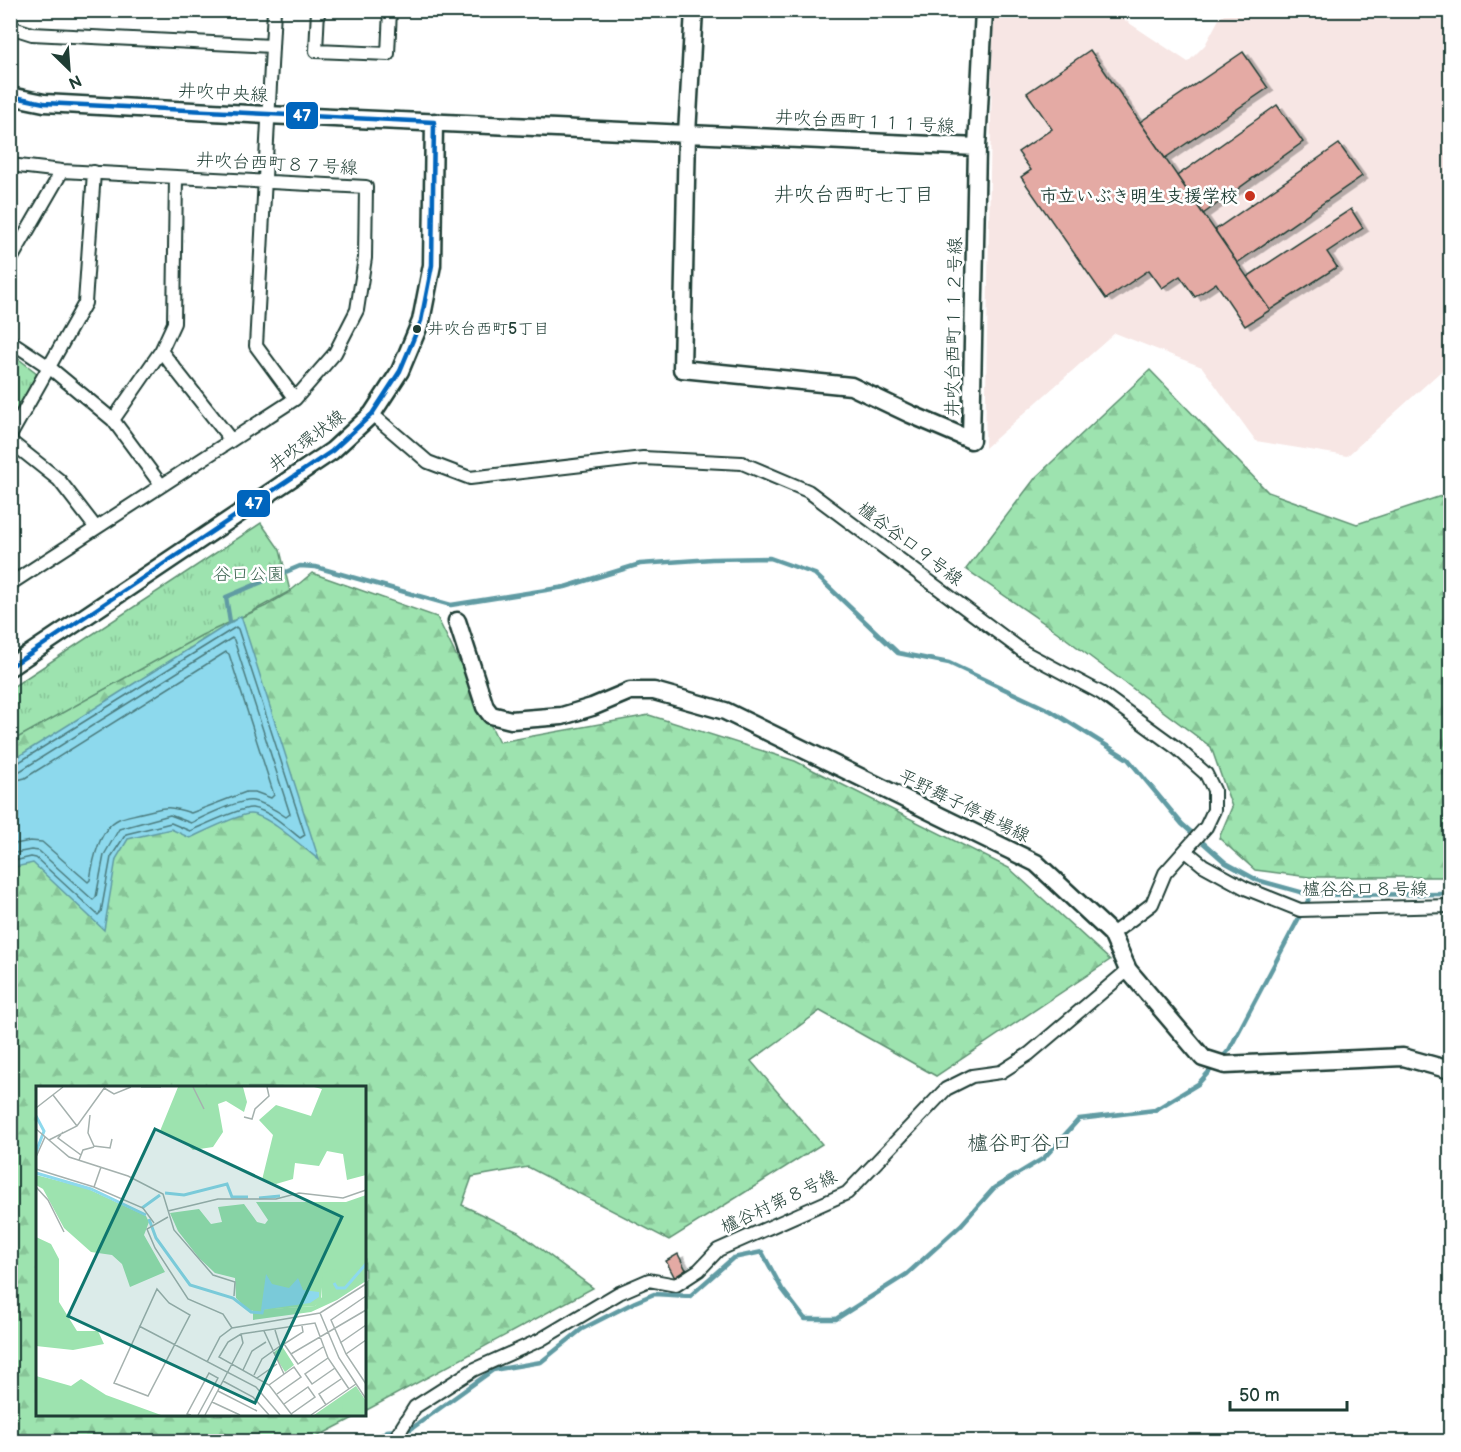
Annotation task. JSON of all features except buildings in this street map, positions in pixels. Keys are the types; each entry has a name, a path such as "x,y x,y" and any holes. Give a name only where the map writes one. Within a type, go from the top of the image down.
{"street":[{"path":"274,10 256,346 295,399"},
{"path":"318,10 316,51 388,54 390,10"},
{"path":"687,134 694,10"},
{"name":"井吹台西町１１１号線","path":"434,122 977,147 984,10"},
{"path":"10,27 32,34 272,46"},
{"name":"井吹中央線","path":"10,96 44,103 434,122"},
{"name":"井吹環状線","path":"10,667 332,451 372,414 400,371 420,321 432,265 434,122"},
{"name":"井吹台西町１１２号線","path":"687,134 682,369 851,386 971,440 977,147"},
{"name":"井吹台西町８７号線","path":"10,165 62,171 366,188 365,258 357,310 335,353 295,399 10,584"},
{"path":"10,261 62,171"},
{"path":"10,436 85,303 94,172"},
{"path":"113,420 161,351 174,323 176,177"},
{"path":"10,341 49,367 113,420 160,485"},
{"path":"161,351 231,440"},
{"name":"櫨谷谷口９号線","path":"372,414 428,462 470,478 642,458 742,463 808,491 1024,652 1101,693 1178,749 1206,774 1214,790 1214,810 1204,830 1165,873 1152,904 1112,934"},
{"path":"10,441 59,480 96,528"},
{"name":"平野舞子停車場線","path":"457,621 482,698 490,715 511,720 562,716 592,707 630,691 654,691 725,711 1036,863 1112,934 1128,970 1203,1058 1219,1064 1403,1057 1450,1070"},
{"name":"櫨谷谷口８号線","path":"1189,847 1203,865 1245,888 1300,910 1450,906"},
{"name":"櫨谷村第８号線","path":"395,1439 415,1407 473,1370 540,1340 619,1293 649,1280 676,1285 699,1270 718,1250 847,1193 946,1089 972,1076 1001,1072 1029,1054 1128,970"}],"shaded area":[{"path":"993,11 1111,11 1188,62 1205,45 1220,17 1233,11 1436,11 1450,24 1450,363 1347,456 1256,441 1202,367 1115,333 985,448"}],"green space":[{"path":"11,353 38,374 11,423"},
{"path":"1150,370 1268,492 1357,524 1450,493 1450,877 1309,877 1255,870 1219,838 1232,807 1211,747 1057,632 966,569 1036,477"},
{"name":"谷口公園","path":"261,523 280,550 290,591 11,742 11,688"},
{"path":"312,573 437,617 499,742 649,715 795,761 1009,868 1110,960 936,1076 820,1011 751,1061 822,1144 669,1240 528,1167 472,1177 462,1205 518,1232 593,1288 366,1410 366,1086 36,1086 36,1416 357,1416 309,1441 11,1441 10,742 202,635 266,606 288,593"}],"water":[{"path":"241,616 319,860 276,826 250,814 229,820 190,838 171,829 128,839 116,859 104,930 33,863 11,868 11,761"}],"waterway":[{"path":"230,622 226,597 300,566 316,567 451,605 565,587 640,564 770,558 815,574 898,653 949,663 1051,711 1128,759 1182,824 1226,863 1257,880 1311,895 1450,894"},
{"path":"1221,1059 1229,1050 1311,895"},
{"path":"371,1442 387,1431 411,1429 493,1370 541,1362 582,1329 635,1302 654,1294 690,1296 733,1258 762,1252 782,1289 805,1319 836,1319 907,1274 961,1225 994,1188 1044,1158 1079,1119 1155,1110 1198,1084 1215,1065"}],"transit line":[{"name":"47","path":"10,96 44,103 434,122 432,265 421,321 400,371 372,414 332,451 10,667"}],"place":[{"name":"市立いぶき明生支援学校","path":"1250,196"},
{"name":"井吹台西町5丁目","path":"417,329"}],"district":[{"name":"井吹台西町七丁目","path":"854,195"},
{"name":"櫨谷町谷口","path":"1020,1143"}]}
